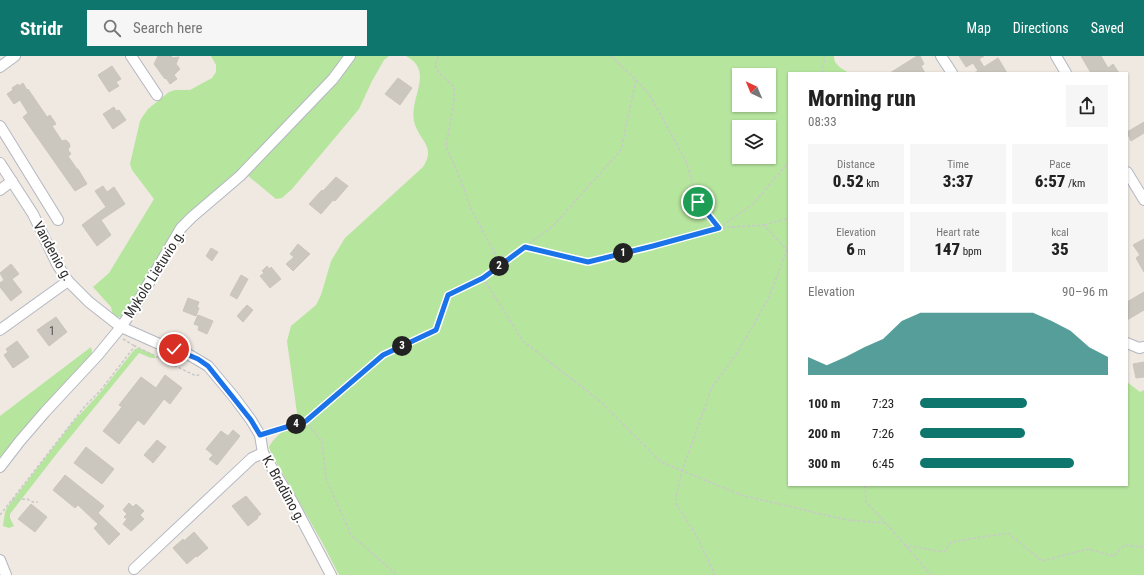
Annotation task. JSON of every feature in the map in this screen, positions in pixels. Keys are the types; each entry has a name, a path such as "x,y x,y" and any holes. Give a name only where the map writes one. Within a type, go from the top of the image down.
{"street":[{"path":"0,67 15,56"},
{"path":"132,56 157,95"},
{"name":"Mykolo Lietuvio g.","path":"0,467 40,417 98,355 120,327 136,305 182,228 192,217 240,176 333,79 350,56"},
{"path":"941,56 951,72"},
{"path":"1056,56 1065,72"},
{"path":"0,126 58,220"},
{"name":"Vandenio g.","path":"0,163 33,214 57,264 68,281 88,302 120,327"},
{"path":"1128,174 1144,200"},
{"path":"0,190 12,181"},
{"path":"0,330 68,281"},
{"name":"K. Bradūno g.","path":"120,327 156,343 186,353 208,366 251,420 260,435 263,453 292,501 330,575"},
{"path":"1128,343 1141,347"},
{"path":"134,569 252,458 263,453"},
{"path":"0,560 6,575"}],"path":[{"path":"438,56 435,65 439,73 454,87 454,101 446,146 462,183 470,207 501,265"},
{"path":"611,56 649,94 686,161 698,202 719,228"},
{"path":"822,72 824,56"},
{"path":"260,435 306,421 383,355 436,330 448,295 483,278 553,226 621,150 636,80"},
{"path":"719,228 753,204 788,163"},
{"path":"525,247 588,262 719,228 764,225 788,218"},
{"path":"715,575 696,535 675,502 682,470 712,387 735,356 769,297 787,250 764,225"},
{"path":"483,278 524,341 600,401 661,462 742,495 847,520 886,523"},
{"path":"0,515 85,406 100,391 136,346 196,376"},
{"path":"306,421 322,442 326,479 351,535 397,575"},
{"path":"865,486 866,502 931,575"},
{"path":"12,500 27,499 33,502 38,502"},
{"path":"904,545 944,552 951,542 1008,533 1042,561 1088,550 1114,556 1124,545 1144,546"}],"green space":[{"path":"211,56 389,56 384,60 372,81 359,109 292,189 282,198 276,199 241,170 186,215 135,300 124,315 120,317 113,317 111,307 93,287 109,273 154,199 132,170 130,164 140,121 148,109 169,92 175,90 190,90 212,78 216,72 216,65"},
{"path":"406,56 834,56 835,62 847,72 788,72 788,486 1128,486 1128,383 1140,392 1144,390 1144,575 339,575 269,447 276,437 292,423 297,413 287,341 291,326 316,305 321,295 331,261 345,238 423,167 427,160 427,148 416,128 413,112 420,77 419,69 414,62"},
{"path":"91,347 92,352 90,357 0,459 0,416"},
{"path":"138,348 153,354 156,358 151,358 139,353 58,452 10,514 10,518 14,526 9,528 3,526 5,512 8,506 72,423 99,394 135,349"}],"building":[{"path":"158,56 171,56 173,58 179,57 176,64 180,69 174,75 177,79 170,84 154,64"},
{"path":"917,56 920,56 924,64 921,66 924,72 892,72"},
{"path":"959,56 984,56 979,59 984,67 998,58 1006,72 976,72 978,71 973,63 966,67"},
{"path":"1081,56 1101,56 1108,68 1113,64 1118,72 1090,72"},
{"path":"112,66 121,79 116,82 119,86 109,92 98,75"},
{"path":"398,78 412,88 400,105 385,94"},
{"path":"23,83 47,117 50,115 56,124 52,126 62,141 66,140 69,143 70,146 68,150 71,154 68,156 87,184 75,191 23,117 28,113 20,100 14,104 7,94 13,90 12,88"},
{"path":"114,107 116,111 119,110 126,120 113,129 103,114"},
{"path":"1144,122 1144,133 1131,141 1128,131"},
{"path":"336,177 348,186 321,214 309,204"},
{"path":"103,186 107,192 114,187 125,204 101,220 111,235 97,246 82,225 106,207 95,191"},
{"path":"1144,239 1144,272 1136,258 1140,255 1133,245"},
{"path":"298,244 310,254 293,271 286,264 294,257 290,254"},
{"path":"211,248 218,252 212,261 206,256"},
{"path":"11,264 19,274 12,279 22,292 11,301 0,287 0,283 4,280 0,273"},
{"path":"267,266 269,269 271,267 281,279 270,288 260,276 264,273 262,271"},
{"path":"241,275 248,279 237,299 230,295"},
{"path":"1144,292 1144,310 1128,319 1128,301"},
{"path":"188,298 199,302 197,307 199,308 196,316 183,311"},
{"path":"247,305 253,310 243,322 237,316"},
{"path":"198,315 213,321 207,334 198,330 199,326 194,324"},
{"path":"56,317 67,332 49,346 37,330"},
{"path":"17,341 29,357 13,368 4,355 8,352 6,349"},
{"path":"1144,362 1144,377 1136,378 1133,364"},
{"path":"165,375 182,388 170,404 164,399 144,425 138,420 119,444 103,431 122,407 119,405 141,377 156,388"},
{"path":"233,430 240,436 217,465 209,459 213,455 206,449 221,431 228,436"},
{"path":"157,440 166,447 153,463 144,455"},
{"path":"86,447 114,469 102,484 74,463"},
{"path":"65,475 104,506 98,513 120,534 109,545 94,528 98,524 78,505 75,508 53,490"},
{"path":"246,496 261,514 248,526 232,506"},
{"path":"129,503 133,507 136,504 144,511 140,515 144,519 131,531 123,524 127,519 124,517 127,514 123,510"},
{"path":"31,504 47,517 35,532 18,519"},
{"path":"194,532 208,548 187,564 173,548"}],"route":[{"path":"174,349 198,359 208,366 234,397 260,435 306,421 383,355 436,330 448,295 483,278 525,247 588,262 719,228 698,202"}]}
